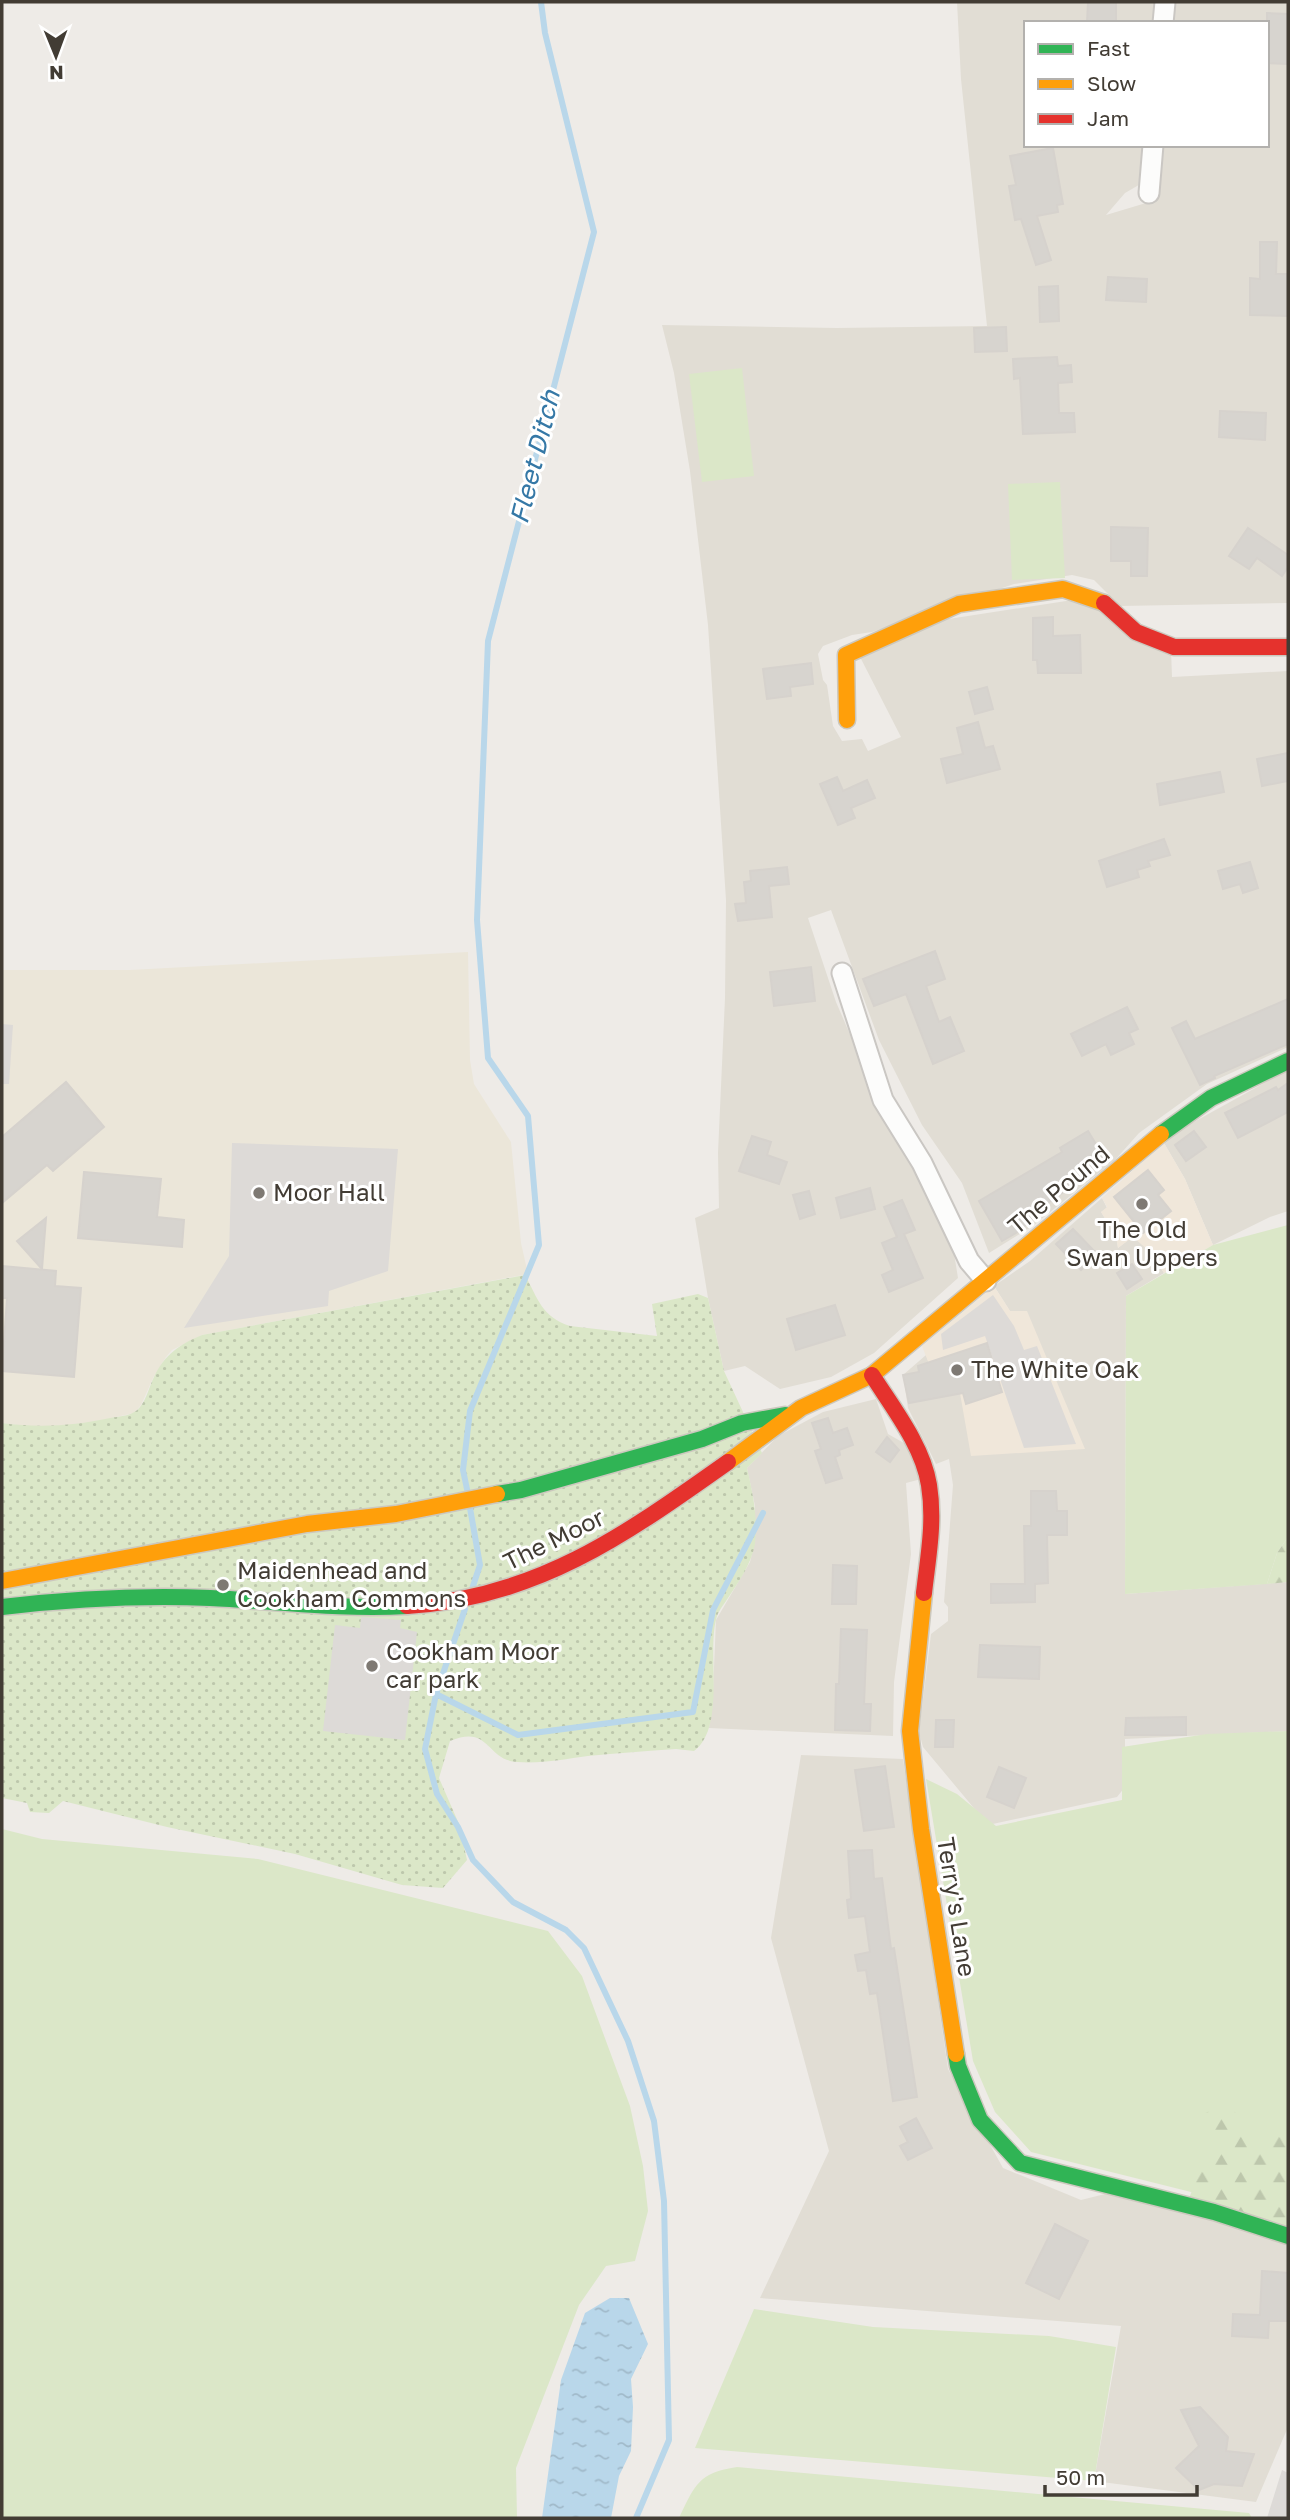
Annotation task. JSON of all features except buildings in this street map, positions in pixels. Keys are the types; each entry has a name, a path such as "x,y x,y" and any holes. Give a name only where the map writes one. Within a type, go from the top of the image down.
{"street":[{"path":"1163,21 1165,2"},
{"path":"1149,193 1153,147"},
{"path":"847,720 846,655 959,604 1063,589 1104,603 1136,632 1174,647 1288,647"},
{"path":"842,974 883,1100 922,1163 970,1261 986,1281"},
{"name":"The Pound","path":"872,1375 1157,1137 1211,1098 1288,1061"},
{"name":"The Moor","path":"2,1607 72,1599 205,1597 389,1606 445,1604 508,1589 593,1553 737,1456 791,1414 842,1387 872,1375"},
{"name":"Terry's Lane","path":"872,1375 915,1445 929,1483 932,1525 910,1731 921,1829 958,2066 980,2120 1020,2163 1214,2212 1288,2236"},
{"path":"2,1581 307,1524 396,1514 521,1490 702,1439 742,1423 791,1414"}],"shaded area":[{"path":"957,2 1160,2 1158,21 1024,21 1024,147 1147,147 1144,182 1125,193 1106,215 1156,200 1161,147 1269,147 1269,21 1171,21 1173,2 1288,2 1288,603 1120,606 1094,580 1072,575 1014,584 872,632 852,635 823,646 818,654 823,680 827,685 833,726 842,741 862,739 868,751 901,737 858,653 929,622 1079,599 1171,650 1172,677 1288,671 1288,1047 1207,1084 1139,1133 1115,1160 1034,1225 989,1253 962,1183 922,1125 879,1040 831,910 808,918 836,1002 852,1039 902,1129 953,1247 958,1278 874,1353 831,1377 780,1389 745,1366 724,1371 708,1298 695,1218 719,1208 718,1153 726,900 708,625 690,471 674,373 662,325 837,328 987,326 961,79"},
{"name":"Moor Hall","path":"468,952 470,1060 474,1084 511,1142 521,1243 528,1274 202,1335 172,1350 134,1413 81,1425 55,1427 2,1423 2,970 130,970"},
{"path":"2,1024 13,1025 9,1084 2,1084"},
{"path":"1288,1070 1288,1211 1213,1245 1185,1179 1164,1143 1183,1128"},
{"path":"232,1143 398,1149 388,1271 329,1291 328,1306 184,1328 229,1256"},
{"path":"1164,1143 1185,1179 1213,1245 1164,1273 1149,1251 1133,1237 1118,1248 1116,1236 1101,1212 1107,1207 1102,1198"},
{"path":"1102,1198 1107,1208 1101,1212 1116,1236 1118,1248 1133,1236 1149,1251 1164,1273 1126,1296 1125,1594 1288,1582 1288,1731 1125,1739 1125,1787 1117,1797 988,1825 923,1747 919,1732 931,1634 948,1621 948,1607 944,1602 953,1485 949,1459 936,1464 908,1408 903,1375 926,1355 936,1382 1010,1311 994,1286 1030,1261"},
{"path":"994,1286 1010,1311 1027,1311 1085,1449 971,1456 957,1376 936,1382 922,1346"},
{"path":"993,1295 1014,1326 1024,1350 1037,1346 1076,1444 1024,1448 985,1336 943,1350 941,1334"},
{"path":"876,1399 888,1434 911,1447 925,1478 906,1483 911,1554 894,1682 893,1736 709,1728 716,1620 750,1562 755,1541 755,1506 747,1468 778,1436 823,1412"},
{"name":"Cookham Moor car park","path":"361,1617 401,1620 400,1628 417,1632 405,1740 323,1731 335,1625 360,1628"},
{"path":"801,1755 903,1759 948,2069 1003,2168 1081,2200 1105,2194 1288,2239 1288,2427 1256,2502 1094,2481 1121,2326 760,2298 829,2151 771,1938"},
{"path":"1282,2470 1288,2473 1288,2518 1267,2518"}],"green space":[{"path":"742,368 754,476 702,482 689,374"},
{"path":"1060,482 1065,578 1012,580 1008,484"},
{"path":"1288,1225 1288,1537 1277,1553 1267,1584 1125,1594 1126,1296 1213,1245"},
{"path":"525,1275 547,1312 570,1326 657,1336 652,1304 698,1294 708,1298 724,1371 762,1453 747,1468 755,1515 755,1544 747,1567 717,1617 714,1635 713,1708 704,1740 694,1751 676,1749 517,1762 507,1760 473,1737 450,1741 439,1778 459,1824 467,1860 443,1888 402,1885 295,1854 167,1827 63,1801 49,1813 30,1812 27,1803 2,1798 2,1423 56,1425 130,1414 142,1404 158,1369 168,1356 180,1346 202,1335"},
{"path":"1288,1537 1288,1582 1267,1584 1277,1553"},
{"path":"1288,1731 1288,2197 1203,2195 1031,2152 995,2112 973,2061 926,1779 957,1794 996,1826 1122,1800 1122,1747 1207,1734"},
{"path":"2,1829 42,1839 258,1859 548,1931 582,1976 630,2106 643,2166 648,2211 635,2261 606,2266 579,2305 516,2468 517,2518 2,2518"},
{"path":"1228,2103 1251,2133 1288,2133 1288,2227 1189,2198 1216,2134 1203,2114"},
{"path":"754,2309 873,2327 1049,2336 1116,2347 1094,2481 695,2448"},
{"path":"737,2467 1249,2513 1252,2518 679,2518 699,2482 714,2473"}],"water":[{"path":"610,2298 629,2298 648,2344 631,2379 631,2451 619,2476 611,2518 542,2518 561,2380 585,2313"}],"waterway":[{"name":"Fleet Ditch","path":"468,1494 463,1470 470,1411 539,1245 528,1116 488,1058 477,920 488,641 594,232 545,33 541,2"},
{"path":"470,1508 480,1565 472,1589"},
{"path":"436,1694 518,1735 693,1712 713,1610 763,1513"},
{"path":"465,1609 436,1694 425,1749 437,1794 458,1827 473,1860 513,1902 566,1930 584,1948 628,2041 654,2121 664,2201 669,2440 636,2518"}],"traffic: fast":[{"path":"1161,1134 1211,1098 1288,1061"},
{"path":"497,1494 521,1490 702,1439 742,1423 785,1415"},
{"path":"2,1607 132,1597 210,1598 333,1606 407,1606"},
{"path":"956,2054 958,2066 980,2120 1020,2163 1214,2212 1288,2236"}],"traffic: slow":[{"path":"847,720 846,655 959,604 1063,589 1104,603"},
{"path":"728,1462 801,1408 872,1375 1161,1134"},
{"path":"2,1581 307,1524 396,1514 497,1494"},
{"path":"924,1593 910,1731 921,1829 956,2054"}],"traffic: jam":[{"path":"1104,603 1136,632 1174,647 1288,647"},
{"path":"872,1375 914,1442 926,1470 931,1512 924,1593"},
{"path":"407,1606 454,1601 539,1576 615,1538 728,1462"}],"place":[{"name":"Moor Hall","path":"259,1193"},
{"name":"The Old Swan Uppers","path":"1142,1204"},
{"name":"The White Oak","path":"957,1370"},
{"name":"Maidenhead and Cookham Commons","path":"223,1585"},
{"name":"Cookham Moor car park","path":"372,1666"}]}
